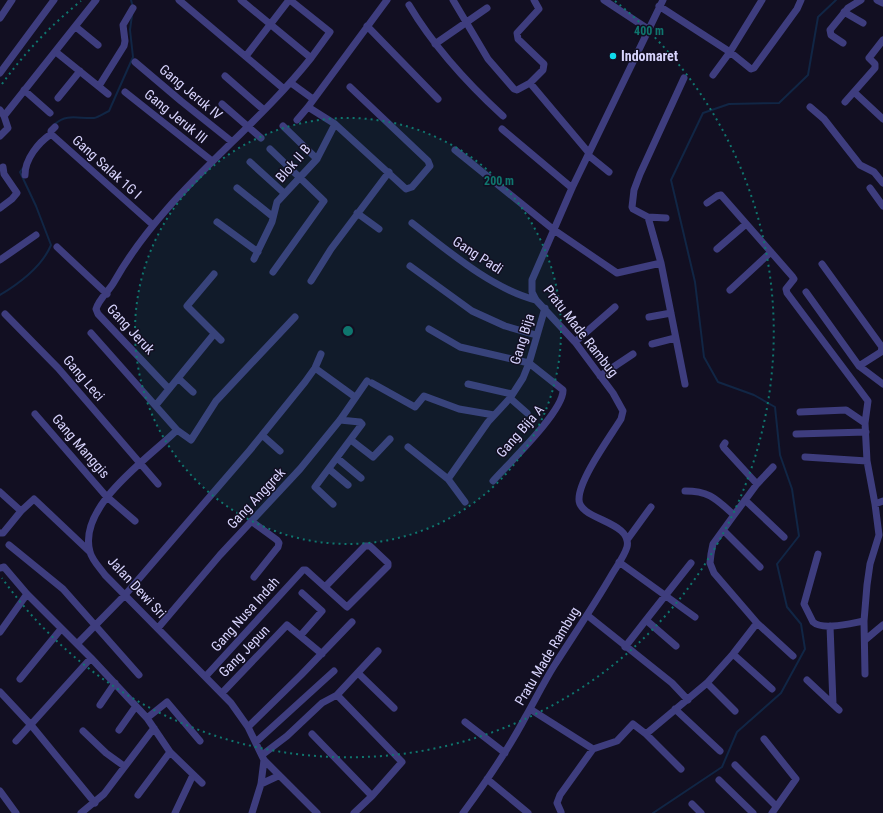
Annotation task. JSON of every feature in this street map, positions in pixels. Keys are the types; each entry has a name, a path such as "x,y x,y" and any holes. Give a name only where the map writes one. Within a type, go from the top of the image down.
{"street":[{"path":"0,18 12,0"},
{"path":"0,73 54,0"},
{"path":"0,136 8,128 2,113 24,90 56,52 96,0"},
{"path":"179,0 205,24 246,56 284,89"},
{"path":"241,0 311,58"},
{"path":"246,56 290,0"},
{"name":"Gang Jeruk","path":"169,389 96,311 96,307 107,294 126,262 172,202 231,141 291,83 330,33 290,0"},
{"path":"297,120 388,0"},
{"path":"453,0 488,59 514,89 517,90 530,83 543,70 544,64 518,39 516,33 539,9 534,0"},
{"path":"604,0 648,29"},
{"path":"713,75 730,52 762,0"},
{"path":"661,3 730,52 749,68 754,68 797,9 801,0"},
{"path":"843,43 831,35 830,32 833,24 844,12 861,0"},
{"path":"877,0 883,3"},
{"name":"Pratu Made Rambug","path":"463,813 505,753 554,667 626,549 627,540 620,530 589,512 579,502 579,494 591,468 623,411 618,400 574,342 545,308 536,300 532,292 532,280 572,188 661,3"},
{"path":"409,5 435,44 472,87 504,116"},
{"path":"99,86 124,46 125,41 123,25 133,8"},
{"path":"435,44 487,8"},
{"path":"844,12 863,24"},
{"path":"367,26 438,99"},
{"path":"76,27 98,45"},
{"path":"845,102 875,68 875,64 869,58 883,40"},
{"path":"56,52 108,94"},
{"name":"Gang Jeruk IV","path":"135,62 181,102 231,141"},
{"path":"58,98 80,71"},
{"path":"225,76 264,110"},
{"path":"666,218 648,217 632,209 634,190 684,78"},
{"path":"291,83 313,99"},
{"path":"530,83 588,154 609,172"},
{"path":"308,107 335,124 405,188 410,188 429,168 430,164 350,87"},
{"path":"24,90 50,113"},
{"name":"Gang Jeruk III","path":"125,92 212,161"},
{"path":"854,92 883,119"},
{"path":"222,104 261,138"},
{"path":"810,107 824,119 860,165 874,172 883,183"},
{"name":"Blok II B","path":"254,260 270,226 276,202 317,159 335,124"},
{"path":"283,126 317,159"},
{"name":"Gang Salak 1G I","path":"55,127 51,131 51,134 153,225"},
{"path":"502,129 572,188"},
{"path":"25,175 25,166 34,151 51,134"},
{"path":"270,149 301,177 324,203 273,272"},
{"path":"455,150 554,230 617,273 661,263"},
{"path":"250,162 284,193"},
{"path":"0,208 12,199 16,193 4,174 3,167"},
{"path":"311,280 357,213 389,172"},
{"path":"237,188 272,216"},
{"path":"870,188 883,206"},
{"path":"707,203 721,195 794,279 786,290 787,293 868,401 865,423 867,461 879,535 868,578 864,621 865,674"},
{"path":"357,213 379,229"},
{"path":"648,217 661,263 685,384"},
{"path":"217,222 258,252"},
{"name":"Gang Padi","path":"412,223 452,254 499,284 517,295 536,300"},
{"path":"717,249 746,224"},
{"path":"0,260 36,235"},
{"path":"57,247 107,294"},
{"path":"730,290 771,252"},
{"path":"822,264 882,347 881,352 859,366"},
{"path":"410,266 472,311 505,326 536,335"},
{"path":"214,274 187,306 221,340"},
{"path":"806,292 859,366 883,384"},
{"path":"574,342 615,307"},
{"name":"Gang Bija","path":"448,479 494,415 511,396 530,363 536,335 545,308"},
{"path":"649,317 670,313"},
{"name":"Gang Leci","path":"5,314 58,368 158,484"},
{"path":"91,333 177,430 188,440 192,439 202,420 216,401 295,317"},
{"path":"429,329 460,347 530,363"},
{"path":"156,405 214,334"},
{"path":"652,344 675,338"},
{"path":"77,644 125,595 262,435 315,368 321,354"},
{"path":"600,376 633,354"},
{"name":"Gang Bija A","path":"493,481 548,420 563,396 561,386 530,363"},
{"path":"315,368 355,397"},
{"path":"178,378 193,392"},
{"name":"Gang Anggrek","path":"158,628 251,521 300,469 340,420 355,397 369,382 416,407 424,396 459,409 494,415"},
{"path":"468,384 511,396 528,413"},
{"path":"800,412 846,410 865,423"},
{"name":"Gang Manggis","path":"35,414 106,496 135,521"},
{"path":"333,504 315,486 338,458 361,423 340,420"},
{"name":"Jalan Dewi Sri","path":"177,430 106,496 93,520 90,552 102,571 206,676 237,710 248,726 263,758 278,776 317,813"},
{"path":"796,434 866,432"},
{"path":"262,435 280,451"},
{"path":"351,440 373,457 390,439"},
{"path":"725,443 724,448 756,484"},
{"path":"408,447 448,479 465,502"},
{"path":"805,457 867,461"},
{"path":"338,458 361,478"},
{"path":"773,467 756,484 724,531 713,544 711,568 756,623 793,656"},
{"path":"329,468 348,485"},
{"path":"685,491 698,491 711,495 734,515"},
{"path":"0,492 21,511"},
{"path":"0,533 3,533 21,511 34,500 90,552"},
{"path":"745,500 784,538"},
{"path":"875,504 883,501"},
{"path":"627,540 651,507"},
{"path":"251,521 279,543 278,547 254,577"},
{"path":"724,531 760,567"},
{"path":"9,545 63,590 95,624 138,675"},
{"path":"364,546 370,546 388,563 388,566 347,607 325,587 364,546"},
{"path":"818,554 804,606 814,623 830,626 864,621"},
{"path":"619,562 695,617"},
{"path":"625,647 691,563"},
{"path":"0,568 4,567 27,594 92,658 147,718 170,752 202,783"},
{"name":"Gang Nusa Indah","path":"206,676 304,569 325,587"},
{"path":"301,635 322,611 302,593"},
{"path":"0,632 27,594"},
{"path":"587,615 625,647 672,683 688,700"},
{"path":"646,620 676,646"},
{"path":"248,726 322,654 352,622"},
{"path":"646,734 707,683 733,654 756,623"},
{"name":"Gang Jepun","path":"222,693 286,626 290,626 322,654"},
{"path":"830,626 832,704"},
{"path":"865,640 883,626"},
{"path":"20,679 61,629"},
{"path":"252,813 261,784 263,758 322,703 337,695 378,651"},
{"path":"733,654 772,690"},
{"path":"16,741 92,658"},
{"path":"256,742 334,671"},
{"path":"358,673 394,708"},
{"path":"808,680 839,710"},
{"path":"100,705 115,683"},
{"path":"707,683 735,711"},
{"path":"0,692 31,725 95,803"},
{"path":"337,695 402,762 372,796 354,813"},
{"path":"147,718 167,702 200,741"},
{"path":"119,730 136,706"},
{"path":"530,709 593,750"},
{"path":"675,709 720,751"},
{"path":"465,722 505,753"},
{"path":"561,812 557,803 560,795 593,750 617,741 633,724 646,734 681,769"},
{"path":"81,813 95,803 104,794 154,728"},
{"path":"83,731 106,753 124,766"},
{"path":"312,734 372,796"},
{"path":"764,739 796,779 772,813"},
{"path":"138,794 170,752"},
{"path":"735,765 776,806"},
{"path":"175,813 193,775"},
{"path":"261,784 278,776"},
{"path":"487,779 528,813"},
{"path":"719,780 753,813"},
{"path":"0,791 16,813"},
{"path":"692,804 701,813"}],"waterway":[{"path":"131,0 133,7"},
{"path":"653,813 722,767 737,732 781,693 805,649 801,624 787,607 777,564 799,536 792,489 780,455 775,407 754,395 718,382 704,357 695,282 671,180 703,113 729,104 779,103 808,75 818,17 836,0"},
{"path":"55,124 64,119 73,117 94,118 109,111 133,57 130,30 132,15"},
{"path":"0,295 30,274 42,260 51,245 36,206 20,172 23,168"}],"place":[{"name":"Indomaret","path":"613,56"}]}
